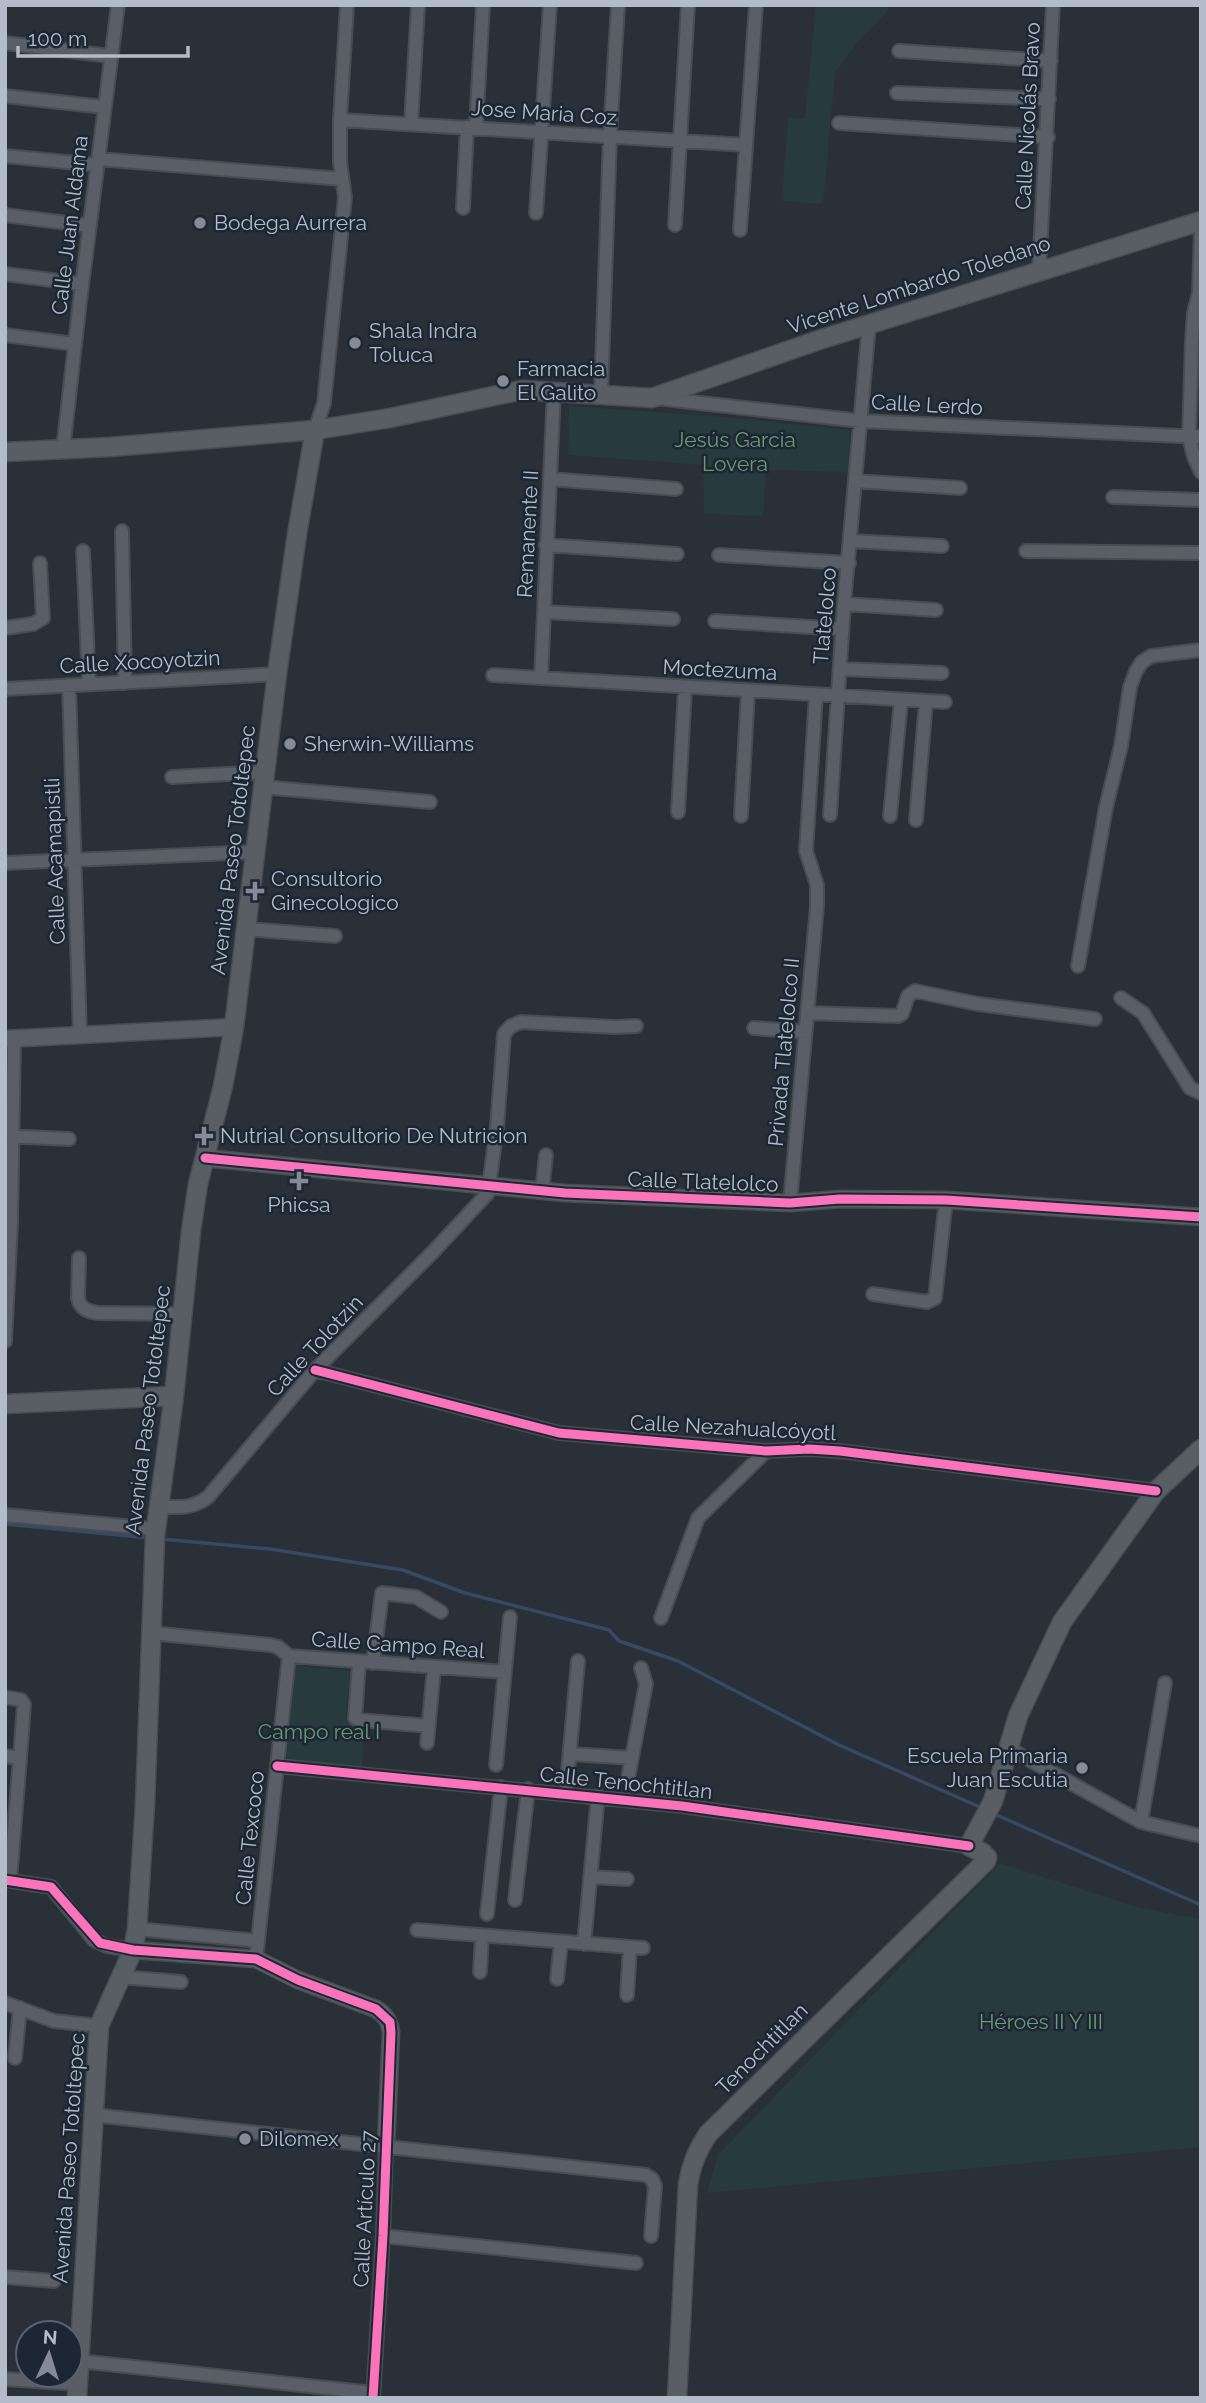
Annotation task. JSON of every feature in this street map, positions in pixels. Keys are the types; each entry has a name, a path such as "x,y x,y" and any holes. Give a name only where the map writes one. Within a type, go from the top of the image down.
{"main road":[{"name":"Vicente Lombardo Toledano","path":"652,398 869,324 1201,221"},
{"path":"5,452 63,450 315,430 390,418 522,390 652,398"},
{"name":"Avenida Paseo Totoltepec","path":"81,2319 99,2026 133,1950 137,1929 145,1804 155,1535 174,1396 191,1231 234,1027 277,674 315,430"},
{"path":"5,1404 174,1396"},
{"name":"Tenochtitlan","path":"677,2398 688,2184 698,2149 708,2134 976,1870 989,1809 1018,1716 1062,1622 1156,1491 1201,1449"}],"street":[{"name":"Calle Juan Aldama","path":"63,450 118,5"},
{"path":"315,430 324,403 345,197 340,120 347,5"},
{"path":"411,124 418,5"},
{"path":"463,208 483,5"},
{"path":"536,213 550,5"},
{"path":"601,394 610,136 618,5"},
{"path":"675,225 688,5"},
{"path":"740,230 756,5"},
{"name":"Calle Nicolás Bravo","path":"1039,271 1053,5"},
{"path":"5,43 110,56"},
{"path":"899,51 1051,61"},
{"path":"897,93 1049,99"},
{"path":"5,96 104,107"},
{"name":"Jose Maria Coz","path":"340,120 746,145"},
{"path":"839,123 946,128 1048,137"},
{"path":"5,156 342,179"},
{"path":"5,215 90,226"},
{"path":"1201,231 1199,293 1194,313 1195,437 1201,472"},
{"path":"5,274 82,284"},
{"name":"Tlatelolco","path":"830,815 842,629 869,324"},
{"path":"5,335 75,344"},
{"name":"Remanente II","path":"541,678 554,391"},
{"name":"Calle Lerdo","path":"652,398 861,421 1195,437"},
{"path":"550,479 677,489"},
{"path":"855,481 960,488"},
{"path":"1113,497 1201,499"},
{"path":"122,531 125,683"},
{"path":"851,541 942,546"},
{"path":"546,545 677,554"},
{"path":"83,551 89,683"},
{"path":"1026,551 1201,553"},
{"path":"719,555 849,563"},
{"path":"5,628 33,624 43,618 40,563"},
{"path":"844,604 936,610"},
{"path":"544,612 673,619"},
{"path":"715,621 842,629"},
{"path":"1078,966 1106,807 1136,671 1142,662 1151,656 1201,650"},
{"path":"840,669 942,673"},
{"name":"Calle Xocoyotzin","path":"5,689 277,674"},
{"name":"Moctezuma","path":"493,675 945,702"},
{"name":"Calle Acamapistli","path":"68,685 80,1036"},
{"path":"678,812 685,688"},
{"path":"741,816 748,691"},
{"name":"Privada Tlatelolco II","path":"790,1203 817,906 817,885 806,851 816,695"},
{"path":"890,816 901,700"},
{"path":"916,820 926,701"},
{"path":"172,777 264,780 430,802"},
{"path":"5,863 255,852"},
{"path":"246,929 335,936"},
{"path":"807,1013 898,1016 902,1014 908,996 915,991 978,1004 1095,1019"},
{"path":"1121,998 1143,1013 1190,1088 1201,1093"},
{"path":"490,1188 504,1034 507,1029 515,1024 531,1021 636,1026"},
{"path":"5,1341 10,1039 234,1027"},
{"path":"754,1028 805,1032"},
{"path":"9,1136 69,1139"},
{"path":"542,1192 546,1155"},
{"name":"Calle Tlatelolco","path":"205,1158 542,1192 790,1203 841,1199 946,1200 1201,1217"},
{"name":"Calle Tolotzin","path":"159,1507 190,1507 208,1497 315,1370 486,1196 490,1188"},
{"path":"873,1294 927,1302 935,1298 946,1200"},
{"path":"79,1258 78,1298 79,1304 86,1311 183,1314"},
{"name":"Calle Nezahualcóyotl","path":"315,1370 559,1433 766,1451 832,1451 1156,1491"},
{"path":"661,1618 698,1518 766,1451"},
{"path":"5,1515 155,1535"},
{"path":"373,1663 382,1593 416,1597 441,1612"},
{"path":"496,1765 510,1617"},
{"name":"Calle Campo Real","path":"151,1633 270,1645 278,1647 289,1656 505,1672"},
{"name":"Calle Texcoco","path":"256,1959 289,1656"},
{"path":"566,1793 578,1661"},
{"path":"359,1662 355,1718 428,1726"},
{"path":"427,1743 434,1668"},
{"path":"628,1778 646,1684 641,1668"},
{"path":"1141,1822 1165,1683"},
{"path":"5,1697 21,1700 24,1704 13,1757 8,1880 51,1887 94,1940 107,1946 256,1959"},
{"path":"1008,1748 1141,1822 1201,1836"},
{"path":"570,1754 632,1758"},
{"name":"Calle Tenochtitlan","path":"277,1766 598,1796 978,1851"},
{"path":"487,1914 501,1787"},
{"path":"515,1900 528,1789"},
{"path":"584,1944 598,1796"},
{"path":"590,1877 627,1879"},
{"path":"137,1929 258,1941"},
{"path":"417,1930 636,1947 627,1995"},
{"path":"480,1972 482,1935"},
{"path":"557,1979 561,1942"},
{"name":"Calle Artículo 27","path":"256,1959 298,1980 376,2009 390,2022 383,2236 373,2396"},
{"path":"120,1978 181,1982"},
{"path":"5,2003 54,2021 99,2026"},
{"path":"15,2058 20,2008"},
{"name":"Calle Artículo 27","path":"93,2115 646,2175 652,2179 655,2186 652,2236"},
{"path":"383,2236 636,2263"},
{"path":"5,2277 54,2281"},
{"path":"84,2362 373,2396"},
{"path":"5,2379 77,2391"}],"green space":[{"path":"816,5 889,5 887,12 858,41 835,73 823,204 782,201 788,118 805,118"},
{"name":"Jesús Garcia Lovera","path":"569,406 712,416 850,430 848,472 766,470 763,516 704,514 703,465 568,455"},
{"name":"Campo real I","path":"296,1666 350,1671 346,1717 352,1724 364,1727 362,1767 286,1760"},
{"name":"Héroes II Y III","path":"1000,1863 1140,1908 1201,1919 1201,2147 707,2193 718,2155"}],"waterway":[{"path":"5,1524 150,1538"},
{"path":"161,1539 270,1549 403,1570 465,1593 609,1630 619,1641 678,1661 839,1745 982,1808"},
{"path":"992,1813 1201,1905"}],"cycle path":[{"path":"205,1158 565,1193 790,1203 840,1199 946,1200 1201,1217"},
{"path":"315,1370 559,1433 766,1451 840,1451 1156,1491"},
{"path":"277,1766 682,1806 969,1846"},
{"path":"5,1880 51,1887 100,1943 133,1950 256,1959 298,1980 376,2009 390,2022 383,2236 373,2398"}],"place":[{"name":"Bodega Aurrera","path":"200,223"},
{"name":"Shala Indra Toluca","path":"355,343"},
{"name":"Farmacia El Galito","path":"503,381"},
{"name":"Sherwin-Williams","path":"290,744"},
{"name":"Consultorio Ginecologico","path":"255,891"},
{"name":"Nutrial Consultorio De Nutricion","path":"204,1136"},
{"name":"Phicsa","path":"299,1181"},
{"name":"Escuela Primaria Juan Escutia","path":"1082,1768"},
{"name":"Dilomex","path":"245,2139"}]}
